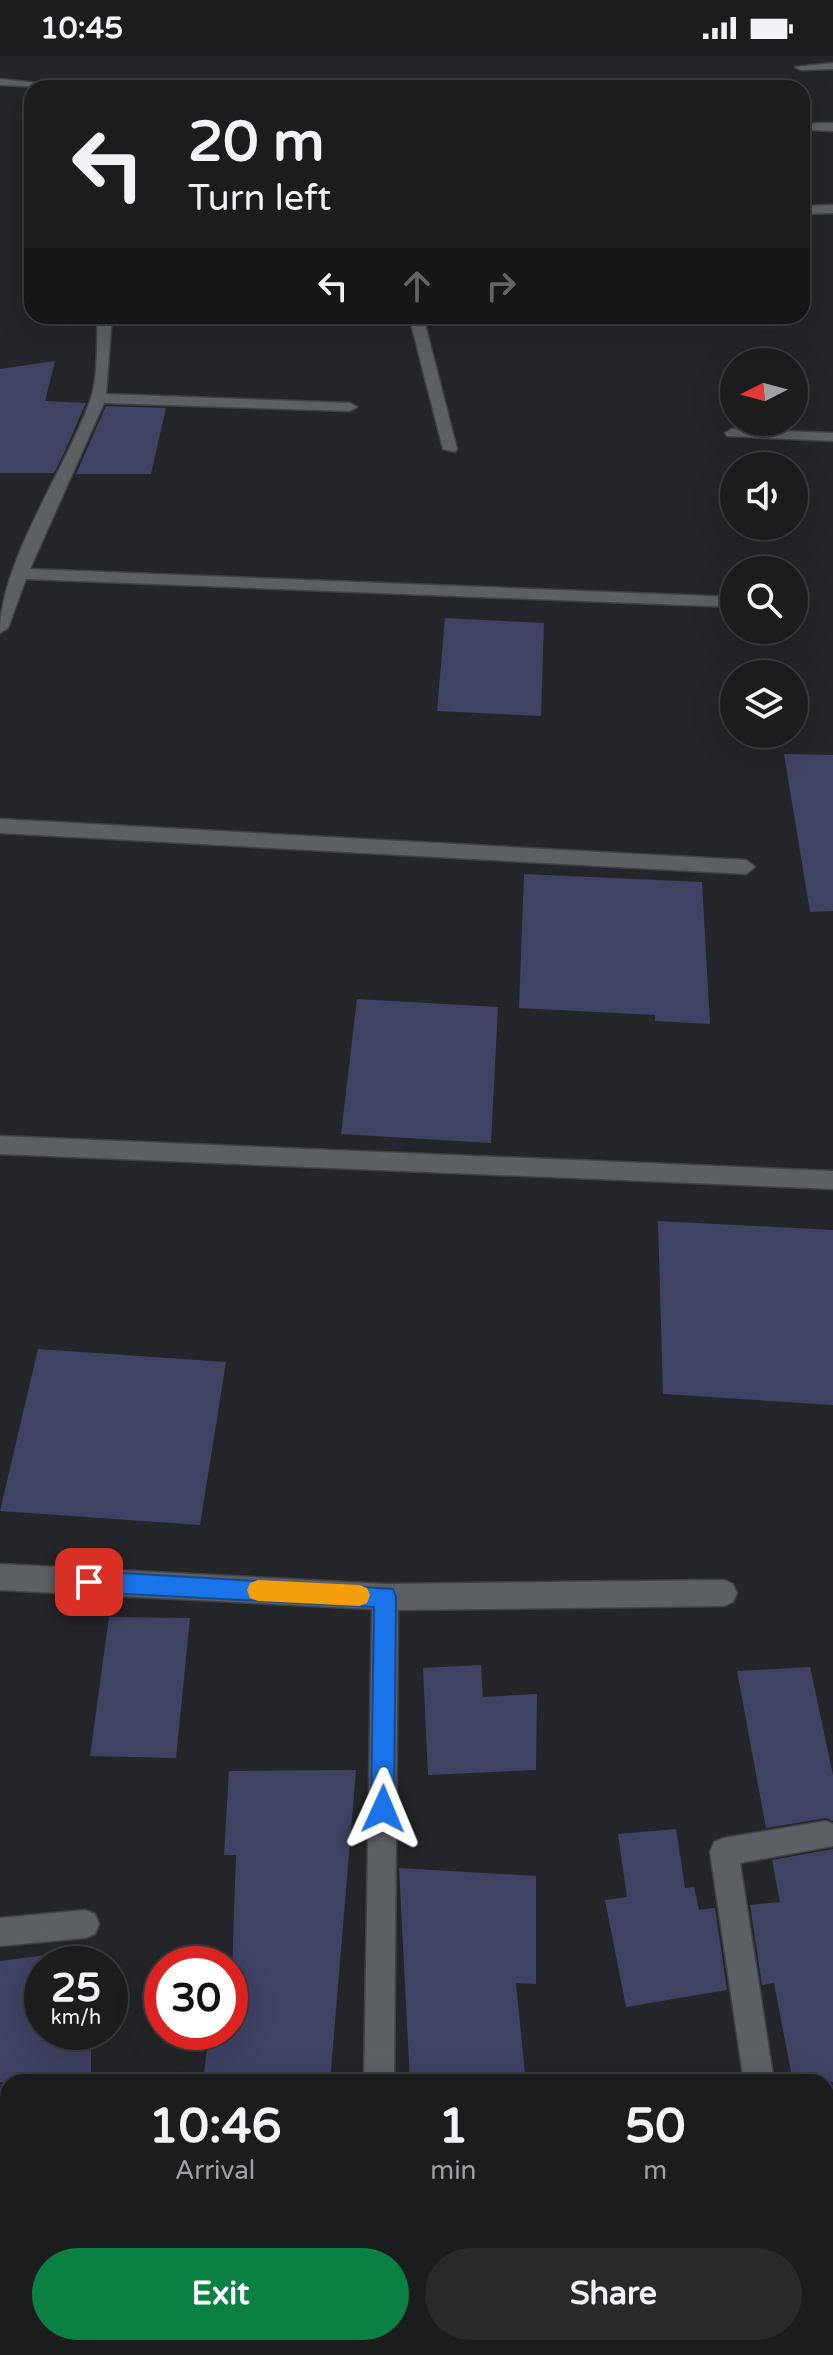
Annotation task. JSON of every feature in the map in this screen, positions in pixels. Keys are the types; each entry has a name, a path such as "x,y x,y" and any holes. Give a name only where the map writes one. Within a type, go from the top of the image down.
{"street":[{"path":"801,67 833,66"},
{"path":"0,82 24,82"},
{"path":"815,127 833,127"},
{"path":"810,210 833,209"},
{"path":"0,628 20,574 99,398 104,324"},
{"path":"418,324 450,449"},
{"path":"99,398 350,407"},
{"path":"808,436 833,437"},
{"path":"20,574 720,601"},
{"path":"0,826 746,867"},
{"path":"0,1145 833,1180"},
{"path":"0,1577 385,1597 724,1593"},
{"path":"379,2074 385,1597"},
{"path":"758,2074 724,1852 826,1835"},
{"path":"0,1932 85,1924"}],"building":[{"path":"55,361 45,401 86,403 63,455 54,473 0,473 0,369"},
{"path":"106,406 166,408 151,474 76,474"},
{"path":"445,618 544,623 541,716 437,711"},
{"path":"784,754 833,755 833,911 810,912"},
{"path":"524,874 702,882 710,1024 655,1021 655,1015 519,1008"},
{"path":"357,999 498,1007 491,1143 341,1134"},
{"path":"658,1221 833,1230 833,1405 663,1394"},
{"path":"38,1349 226,1362 200,1525 0,1511"},
{"path":"109,1617 190,1618 176,1758 90,1756"},
{"path":"481,1665 483,1697 537,1694 536,1770 428,1775 423,1668"},
{"path":"810,1667 833,1775 833,1821 826,1818 766,1828 737,1671"},
{"path":"356,1770 331,2074 204,2074 207,2050 248,2050 248,1946 233,1946 236,1855 224,1855 229,1771"},
{"path":"676,1829 685,1888 694,1887 699,1910 715,1908 727,1990 626,2007 605,1900 627,1897 618,1834"},
{"path":"833,1849 833,2074 791,2074 774,1983 762,1985 750,1905 780,1902 772,1860"},
{"path":"399,1868 536,1876 536,1984 516,1983 525,2074 410,2074"},
{"path":"24,1958 24,2050 91,2050 91,2074 0,2074 0,1961"}],"slow traffic":[{"path":"258,1590 359,1595"}],"route":[{"path":"89,1582 385,1597 383,1809"}]}
